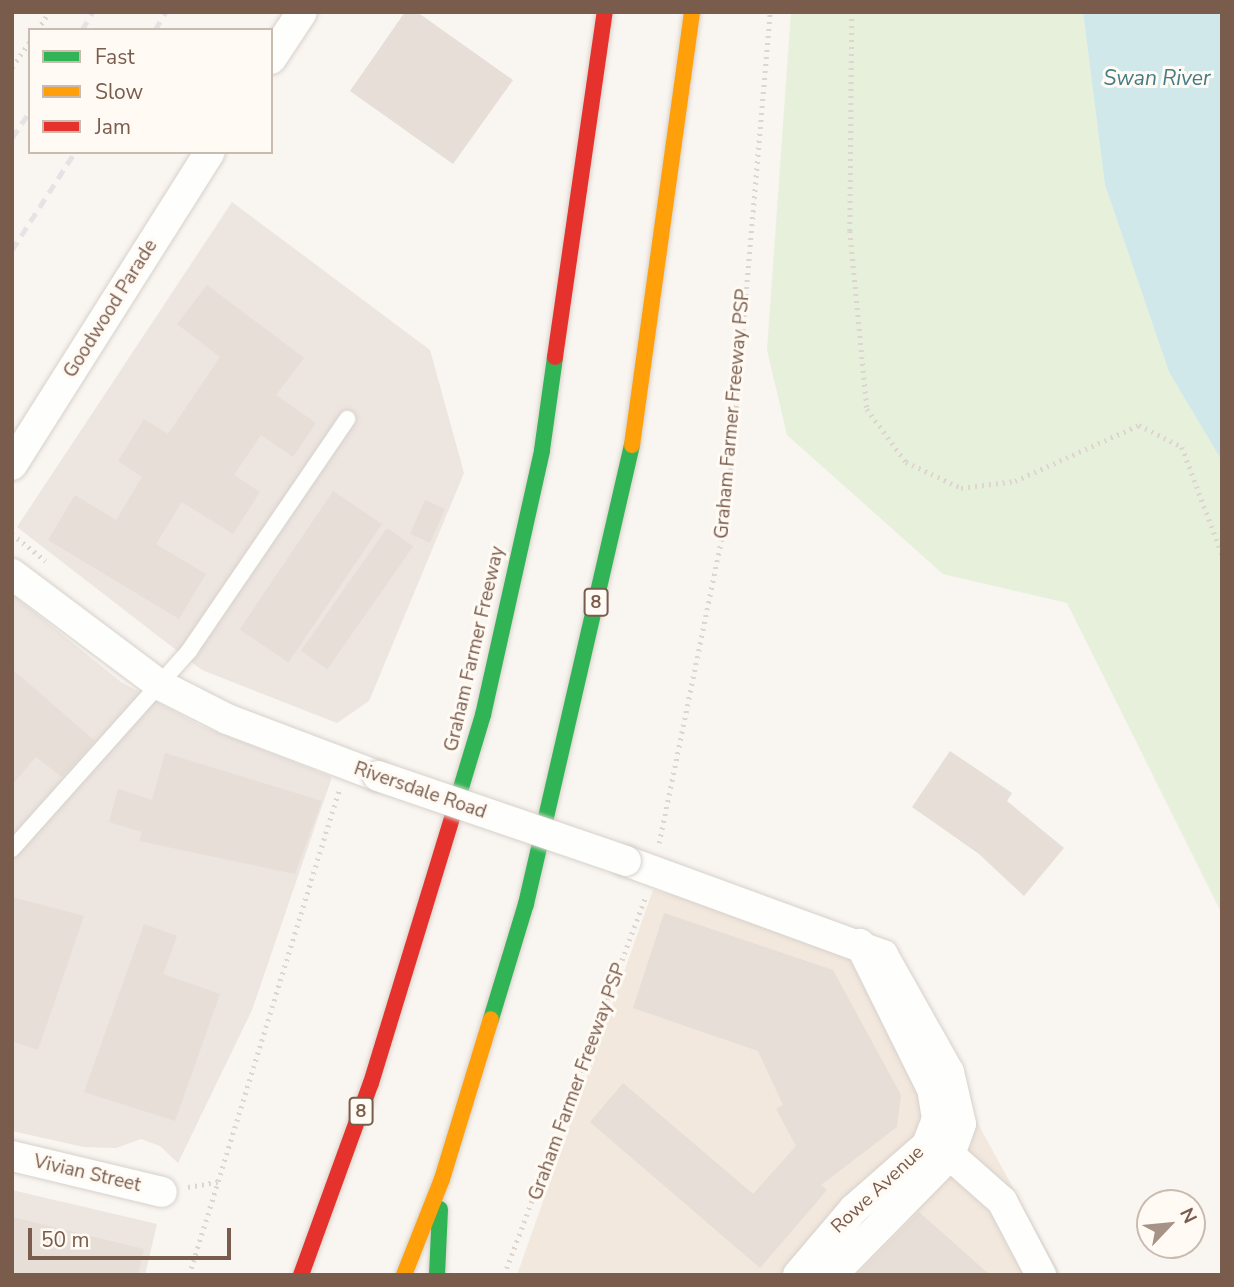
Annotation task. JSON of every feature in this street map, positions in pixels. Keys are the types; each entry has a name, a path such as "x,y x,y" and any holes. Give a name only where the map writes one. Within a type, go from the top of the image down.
{"highway":[{"name":"Graham Farmer Freeway","path":"301,1275 375,1070 483,715 542,450 605,12"},
{"name":"8","path":"404,1275 442,1179 526,904 640,409 692,12"},
{"path":"437,1275 442,1179"}],"street":[{"path":"273,56 302,12"},
{"name":"Goodwood Parade","path":"12,466 209,154"},
{"name":"Riversdale Road","path":"12,574 160,685 227,719 347,766 860,944 932,1090 941,1147"},
{"path":"941,1147 1002,1201 1041,1275"},
{"name":"Rowe Avenue","path":"798,1275 854,1209 941,1147"},
{"name":"Rowe Avenue","path":"832,1275 941,1147"},
{"name":"Vivian Street","path":"12,1156 162,1192"}],"lane":[{"path":"12,849 160,685 225,602 346,419"}],"path":[{"path":"38,28 49,12"},
{"name":"Graham Farmer Freeway PSP","path":"658,852 660,818 727,512 770,12"},
{"path":"852,12 850,231 867,409 906,462 961,488 1016,481 1139,425 1182,447 1222,554"},
{"path":"12,67 28,44"},
{"path":"189,1275 347,766"},
{"name":"Graham Farmer Freeway PSP","path":"504,1275 580,1085 648,888"}],"shaded area":[{"path":"232,202 430,350 464,473 369,701 337,723 202,670 17,527"},
{"path":"12,594 121,682 199,725 332,777 252,1010 178,1163 160,1146 141,1139 116,1148 84,1147 12,1131"},
{"path":"653,890 881,947 1061,1275 517,1275"},
{"path":"12,1190 157,1224 145,1275 12,1275"}],"green space":[{"path":"791,12 1083,12 1105,185 1169,372 1222,461 1222,914 1067,603 943,574 787,435 767,350"}],"water":[{"name":"Swan River","path":"1083,12 1222,12 1222,461 1169,372 1105,185"}],"building":[{"path":"405,12 417,12 513,80 453,164 350,91"},
{"path":"207,285 304,358 276,395 316,423 293,457 261,435 234,475 260,492 233,534 182,502 156,544 206,574 179,619 48,540 75,495 116,520 142,477 118,461 144,419 168,434 220,357 177,324"},
{"path":"333,491 382,524 289,662 240,629"},
{"path":"425,500 445,509 430,543 410,534"},
{"path":"387,528 413,546 327,669 301,651"},
{"path":"12,669 95,741 62,777 36,757 12,785"},
{"path":"950,751 1012,793 1007,801 1064,848 1024,896 979,854 912,807"},
{"path":"165,753 322,801 295,874 139,841 142,832 109,822 118,789 152,800"},
{"path":"12,897 84,916 38,1050 12,1041"},
{"path":"664,913 833,970 901,1095 897,1127 821,1185 827,1190 760,1268 590,1122 623,1083 753,1194 796,1146 776,1109 783,1105 758,1051 633,1008"},
{"path":"144,924 177,936 163,974 220,994 175,1121 84,1092"},
{"path":"919,1212 990,1275 857,1275"},
{"path":"12,1217 144,1249 138,1275 12,1275"}],"railway":[{"path":"83,28 93,12"},
{"path":"156,28 166,12"},
{"path":"12,138 28,114"},
{"path":"12,250 74,154"}],"traffic: fast":[{"path":"454,811 483,715 542,450 555,357"},
{"path":"491,1019 526,904 632,445"},
{"path":"437,1275 440,1209"}],"traffic: slow":[{"path":"632,445 692,12"},
{"path":"404,1275 442,1179 491,1019"}],"traffic: jam":[{"path":"555,357 605,12"},
{"path":"301,1275 371,1083 454,811"}]}
